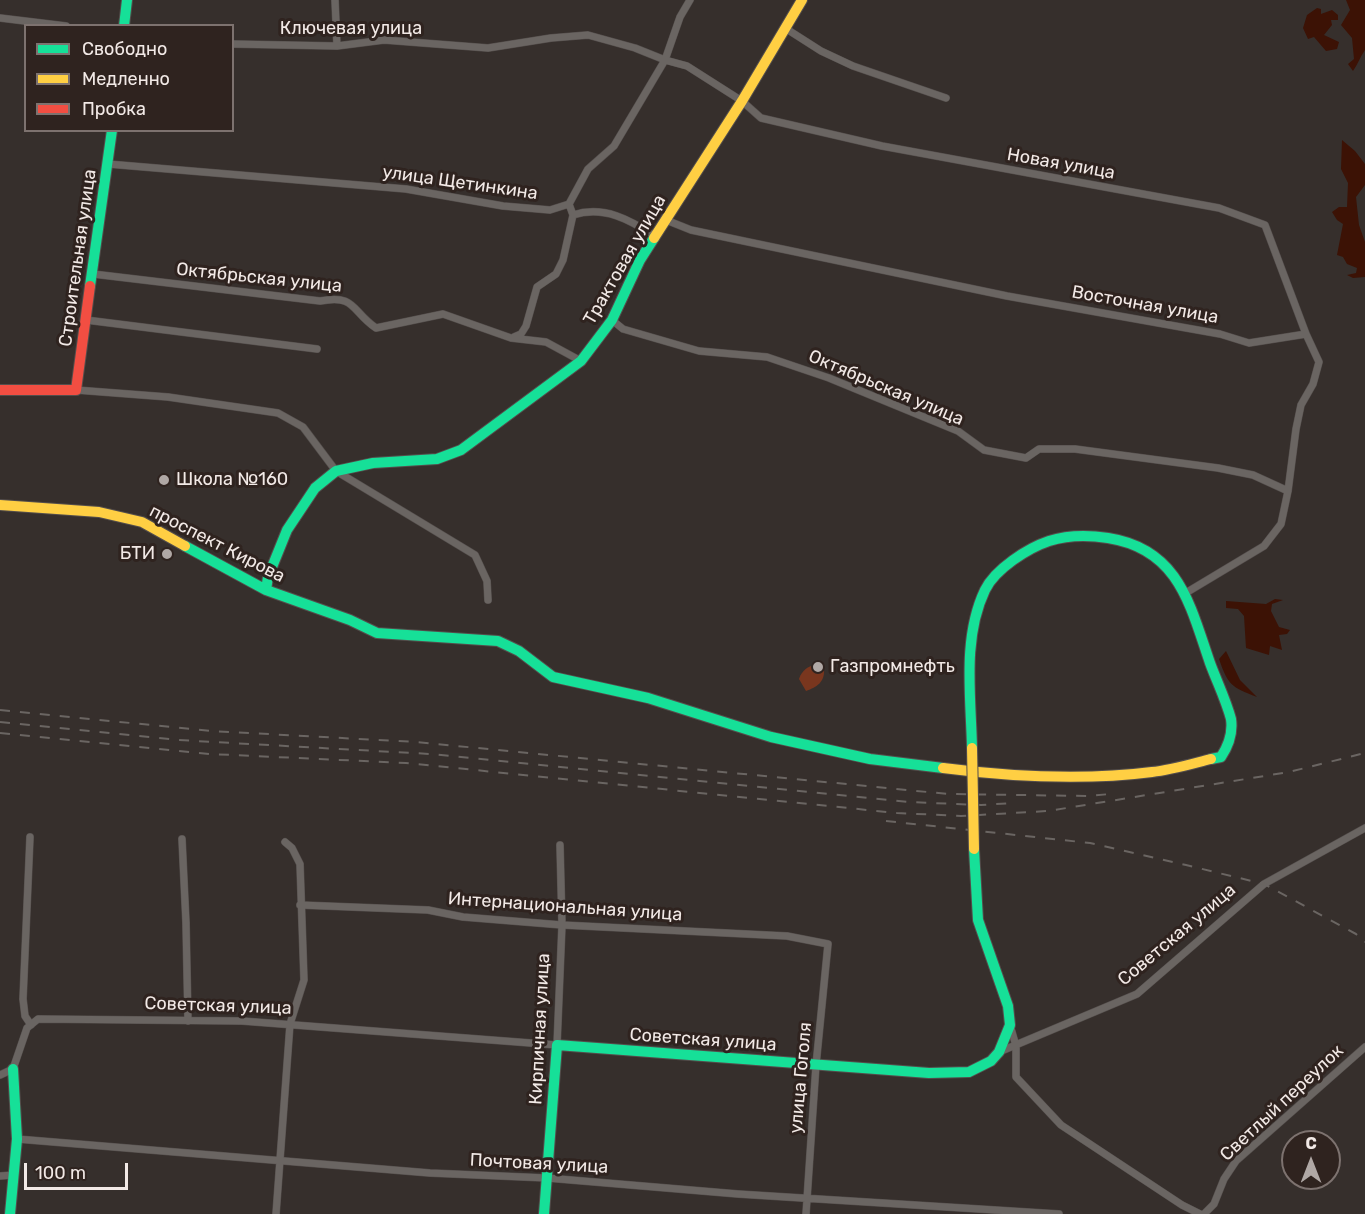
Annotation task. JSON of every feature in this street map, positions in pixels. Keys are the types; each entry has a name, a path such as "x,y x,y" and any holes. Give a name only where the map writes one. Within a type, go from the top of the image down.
{"street":[{"path":"124,24 127,0"},
{"path":"335,0 337,46"},
{"path":"512,338 521,334 526,326 537,287 556,274 563,260 573,215 569,204 588,170 614,146 665,60 680,16 690,0"},
{"name":"Трактовая улица","path":"336,471 373,463 437,459 461,450 581,361 612,320 640,260 742,101 802,0"},
{"path":"0,18 50,24"},
{"path":"785,28 821,51 853,66 946,98"},
{"name":"Ключевая улица","path":"234,44 337,46 384,40 488,48 588,35 687,66 742,101"},
{"name":"Новая улица","path":"742,101 761,118 882,147 1219,208 1265,225 1306,334"},
{"name":"Строительная улица","path":"76,390 112,132"},
{"name":"улица Щетинкина","path":"108,165 406,189 503,206 550,210 569,204"},
{"path":"573,215 584,212 615,214 630,220 655,236"},
{"name":"Восточная улица","path":"666,220 691,230 1007,296 1220,334 1249,343 1306,334"},
{"name":"Октябрьская улица","path":"93,274 320,302 333,299 346,300 376,328 443,314 512,338 546,342 581,361"},
{"path":"86,320 317,349"},
{"name":"Октябрьская улица","path":"612,320 622,329 663,342 699,351 767,357 829,378 957,430 984,450 1026,458 1039,449 1075,449 1218,468 1253,475 1288,491"},
{"path":"1184,594 1264,546 1281,524 1301,405 1313,384 1319,362 1306,334"},
{"path":"0,390 76,390 168,397 278,413 303,427 336,471 475,555 487,581 488,600"},
{"path":"266,590 268,577 287,530 315,488 336,471"},
{"name":"проспект Кирова","path":"0,505 99,512 142,522 266,590 350,620 377,633 498,642 519,651 553,677 648,698 771,737 870,759 1004,776 1094,778 1154,772 1221,757 1229,746 1232,719 1179,582 1165,564 1147,551 1126,541 1097,536 1071,536 1041,544 1020,554 1000,572 986,588 975,617 972,654 972,748 974,849 978,920 1008,1006 1010,1025"},
{"name":"Советская улица","path":"31,1025 38,1019 242,1020 816,1065 929,1073 969,1072 991,1061 999,1053 1137,994 1264,884 1365,828"},
{"path":"10,1214 17,1139 13,1069 27,1028 31,1025 25,1016 23,999 30,837"},
{"path":"182,839 188,1020"},
{"path":"276,1214 290,1024 304,980 300,864 292,848 285,842"},
{"name":"Кирпичная улица","path":"544,1214 557,1045 562,925 560,845"},
{"name":"Интернациональная улица","path":"301,905 428,910 463,917 562,925 787,936 828,944"},
{"name":"улица Гоголя","path":"806,1214 816,1065 828,944"},
{"path":"1010,1025 1016,1046 1016,1077 1061,1125 1182,1205 1202,1214"},
{"path":"999,1053 1010,1025"},
{"name":"Светлый переулок","path":"1202,1214 1214,1204 1224,1179 1236,1161 1365,1047"},
{"path":"0,1075 13,1069"},
{"name":"Почтовая улица","path":"17,1139 430,1173 547,1178 1059,1214"},
{"path":"0,1176 13,1175"}],"shaded area":[{"path":"1346,0 1365,0 1365,50 1353,71 1348,64 1354,59 1352,38 1341,25 1350,10"},
{"path":"1317,8 1321,9 1321,14 1332,10 1338,15 1338,20 1331,20 1332,25 1324,35 1339,42 1337,49 1326,51 1314,37 1308,39 1303,28 1307,15"},
{"path":"1342,140 1365,164 1365,185 1356,197 1359,225 1365,242 1365,277 1353,278 1347,275 1356,273 1357,268 1347,264 1343,257 1337,255 1343,224 1332,212 1339,207 1347,207 1348,183 1341,169"},
{"path":"1275,599 1283,600 1272,604 1271,611 1279,627 1290,630 1287,634 1279,635 1282,650 1270,646 1269,655 1246,648 1244,616 1238,609 1226,608 1226,601 1266,604"},
{"path":"1226,651 1240,680 1257,697 1241,690 1228,680 1219,659"},
{"path":"816,665 824,669 822,681 806,691 799,679 806,669"}],"railway":[{"path":"0,710 211,731 416,742 948,794 1089,796 1110,794"},
{"path":"0,722 178,740 430,754 908,802 981,805 1013,803"},
{"path":"0,733 210,754 406,763 897,813 961,816 1048,811 1289,772 1365,753"},
{"path":"886,821 1090,843 1264,884 1356,934 1365,942"}],"traffic: fast":[{"path":"124,24 127,0"},
{"path":"90,286 112,132"},
{"path":"266,590 268,577 287,530 315,488 336,471 373,463 437,459 461,450 581,361 612,320 640,260 654,238"},
{"path":"972,748 971,648 973,628 985,590 1004,567 1041,544 1056,539 1093,536 1132,544 1151,554 1166,567 1188,601 1231,719 1231,734 1226,748 1221,757 1211,759"},
{"path":"185,546 266,590 350,620 377,633 498,641 519,651 553,677 648,698 771,737 870,759 943,768"},
{"path":"544,1214 557,1045 929,1073 969,1072 991,1061 999,1052 1010,1025 1008,1006 978,920 974,849"},
{"path":"10,1214 17,1139 13,1069"}],"traffic: slow":[{"path":"654,238 742,101 802,0"},
{"path":"0,505 99,512 142,522 185,546"},
{"path":"972,748 974,849"},
{"path":"943,768 1021,776 1074,777 1159,771 1211,759"}],"traffic: jam":[{"path":"0,390 76,390 90,286"}],"place":[{"name":"Школа №160","path":"164,480"},
{"name":"БТИ","path":"167,554"},
{"name":"Газпромнефть","path":"818,667"}]}
